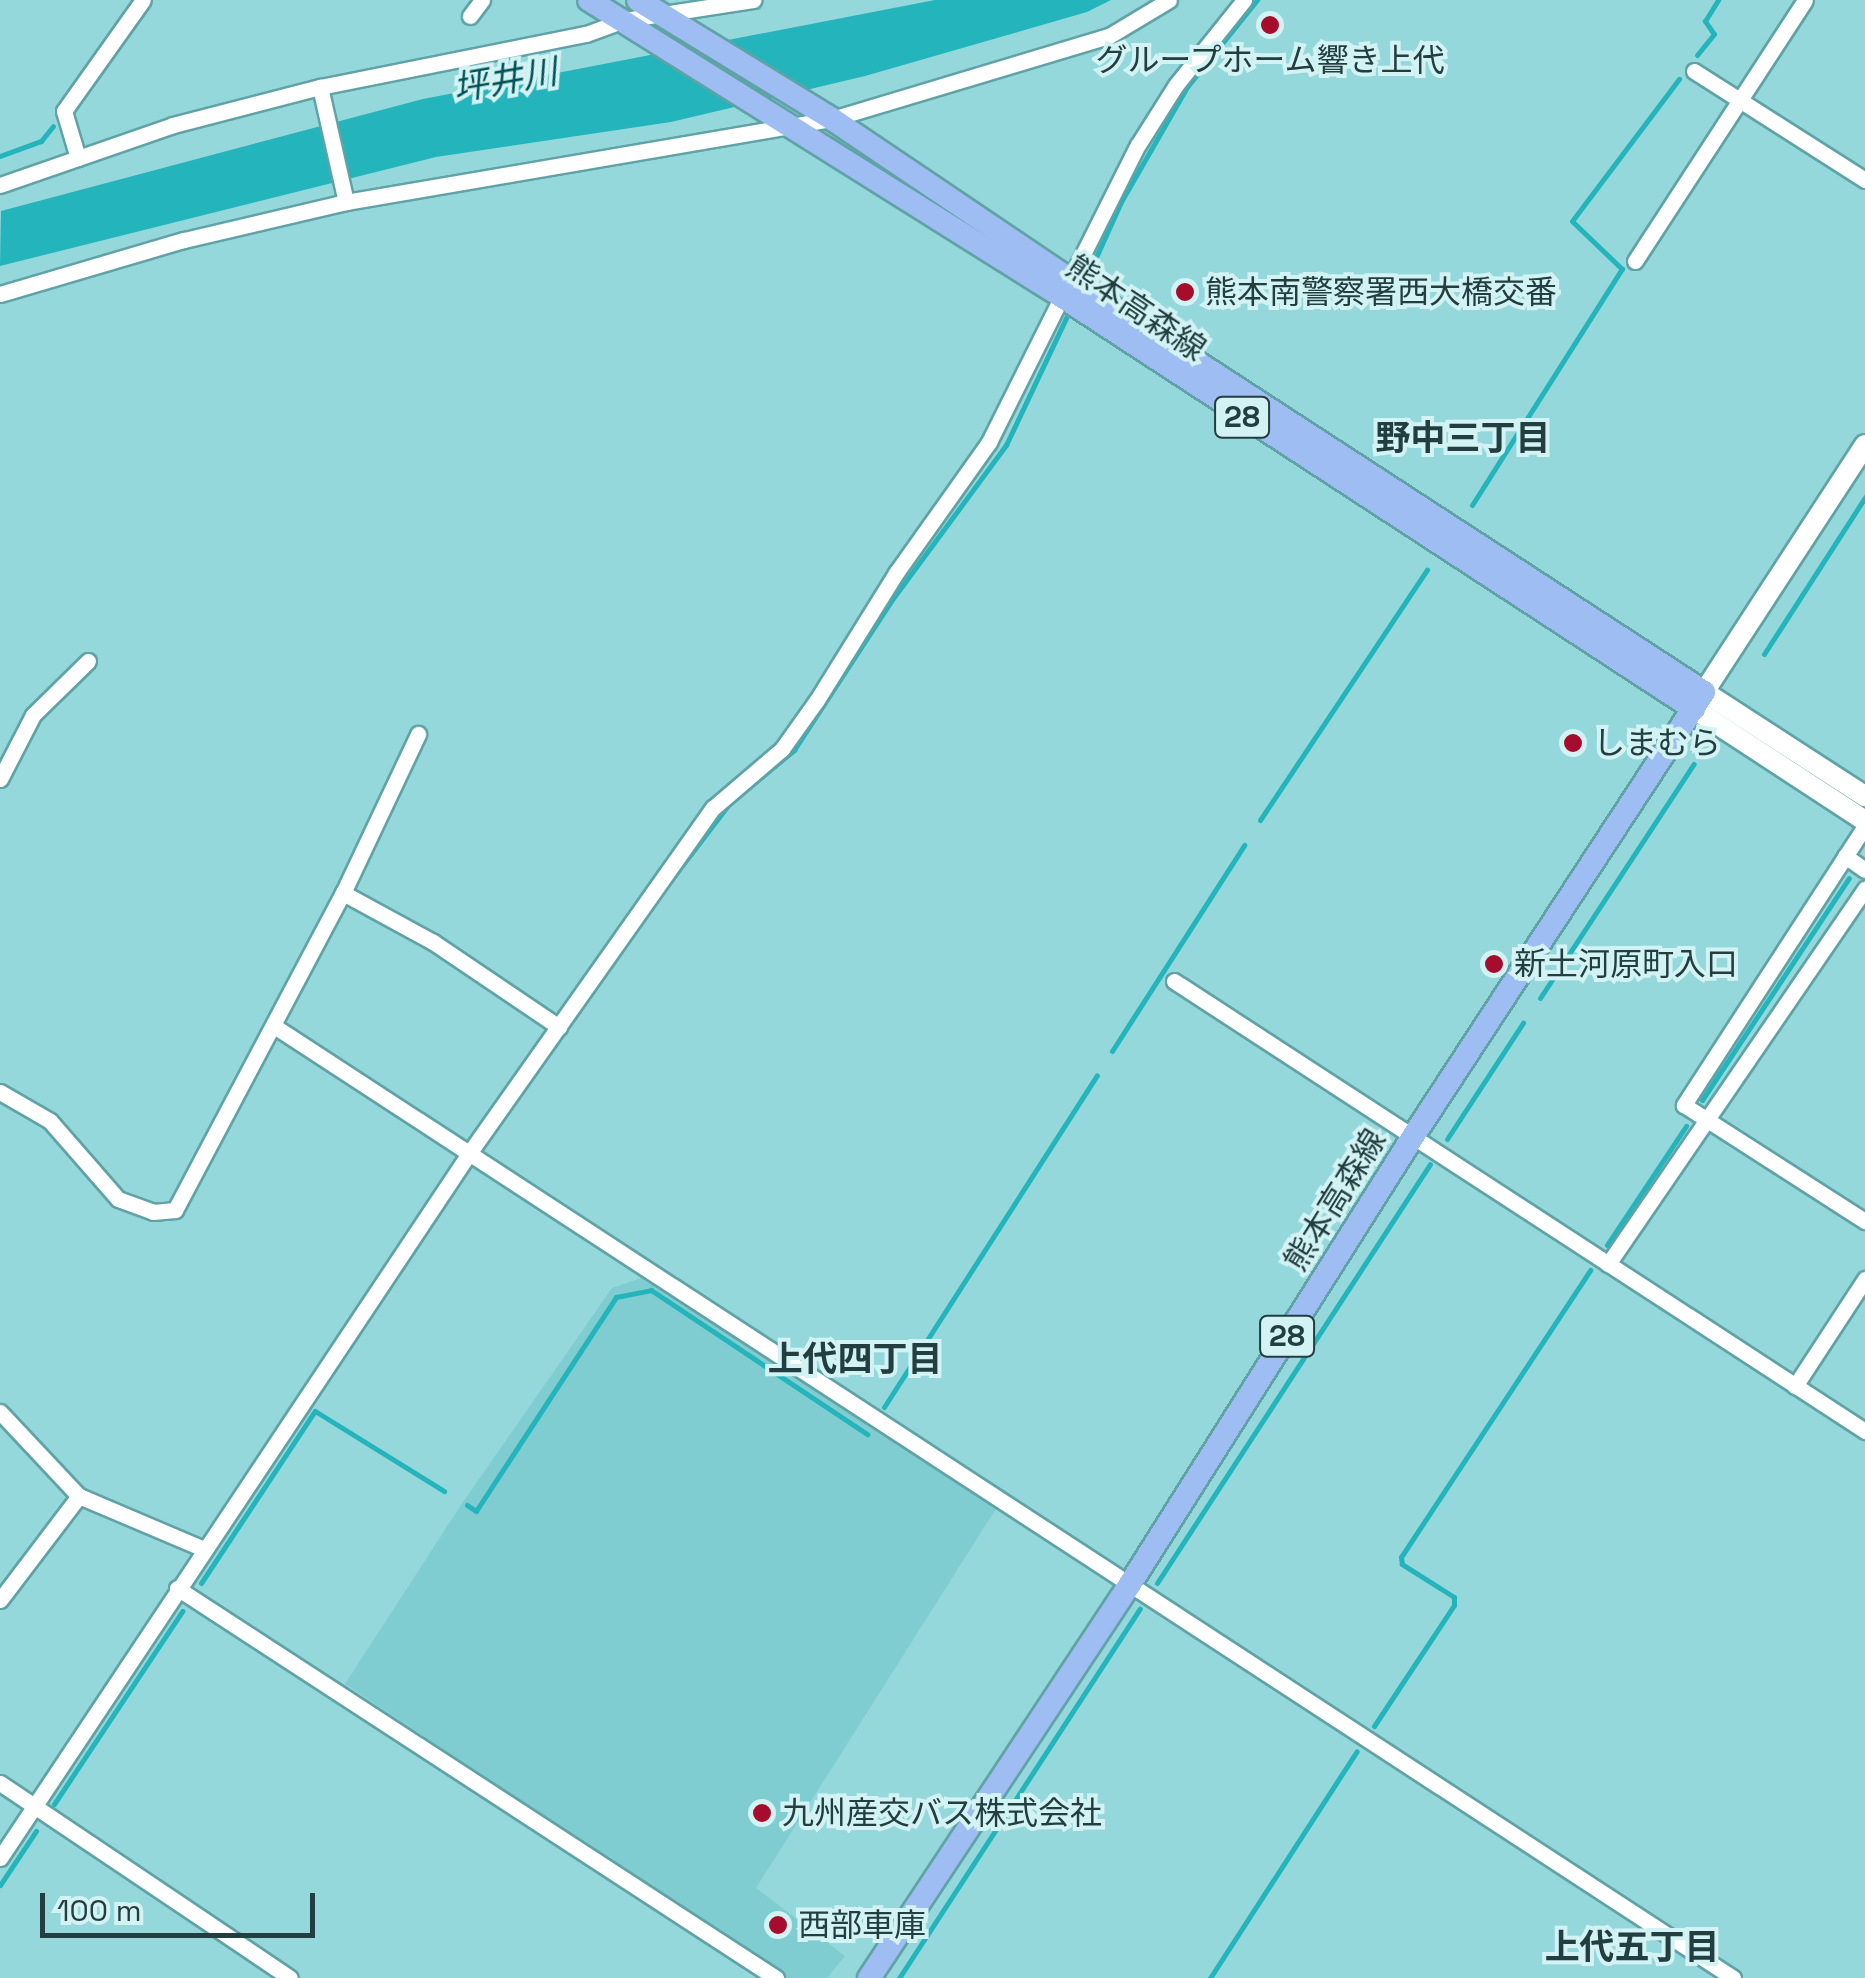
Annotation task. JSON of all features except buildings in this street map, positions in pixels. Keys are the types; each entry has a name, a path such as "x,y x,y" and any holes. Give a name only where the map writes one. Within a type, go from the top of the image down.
{"main road":[{"name":"熊本高森線","path":"589,0 1065,288 1698,701 1414,1135 1130,1584 869,1978"},
{"name":"熊本高森線","path":"638,0 832,119 1065,288"},
{"path":"1698,701 1865,445"},
{"path":"1698,701 1865,796"},
{"path":"1698,701 1865,823"}],"street":[{"path":"78,158 64,110 143,0"},
{"path":"470,16 482,0"},
{"path":"0,184 172,125 586,34 624,20 753,0"},
{"path":"0,294 344,196 832,119 1109,36 1169,0"},
{"path":"0,1858 470,1152 713,808 782,749 817,700 896,573 989,442 1138,145 1176,85 1244,0"},
{"path":"1635,261 1805,0"},
{"path":"1694,72 1865,180"},
{"path":"321,91 344,196"},
{"path":"0,778 32,716 88,661"},
{"path":"0,1092 50,1121 118,1198 153,1212 176,1210 343,893 418,734"},
{"path":"1865,823 1684,1105 1865,1221"},
{"path":"1845,856 1865,870"},
{"path":"1608,1264 1702,1120 1865,888"},
{"path":"343,893 432,942 559,1028"},
{"path":"1174,981 1865,1431"},
{"path":"274,1026 1733,1978"},
{"path":"1795,1386 1865,1278"},
{"path":"0,1412 79,1496 204,1549"},
{"path":"0,1600 79,1496"},
{"path":"178,1588 776,1978"},
{"path":"0,1783 34,1810 290,1978"}],"shaded area":[{"path":"935,0 1111,0 1087,12 865,76 671,122 436,157 0,266 1,211 423,99"},
{"path":"641,1278 997,1507 756,1888 845,1956 827,1978 788,1978 345,1684 461,1505 612,1288"}],"waterway":[{"path":"1087,277 1122,200 1187,87 1257,0"},
{"path":"1697,55 1714,34 1705,21 1718,0"},
{"path":"1472,505 1622,269 1572,221 1679,79"},
{"path":"0,156 41,141 53,126"},
{"path":"671,880 729,804 794,750 891,601 1006,445 1068,314"},
{"path":"1764,654 1865,497"},
{"path":"1260,820 1427,570"},
{"path":"1540,998 1694,764"},
{"path":"1112,1051 1244,845"},
{"path":"1702,1100 1849,878"},
{"path":"1447,1139 1523,1023"},
{"path":"884,1407 1097,1075"},
{"path":"1607,1245 1686,1126"},
{"path":"1157,1583 1430,1164"},
{"path":"1374,1726 1454,1605 1454,1597 1402,1564 1401,1557 1590,1270"},
{"path":"467,1505 476,1511 616,1297 651,1290 867,1434"},
{"path":"201,1583 315,1411 444,1491"},
{"path":"899,1978 1140,1609"},
{"path":"54,1804 182,1611"},
{"path":"1210,1978 1357,1751"},
{"path":"0,1885 36,1831"}],"place":[{"name":"グループホーム響き上代","path":"1270,25"},
{"name":"熊本南警察署西大橋交番","path":"1185,292"},
{"name":"しまむら","path":"1573,743"},
{"name":"新土河原町入口","path":"1494,964"},
{"name":"九州産交バス株式会社","path":"762,1813"},
{"name":"西部車庫","path":"778,1925"}],"district":[{"name":"野中三丁目","path":"1463,438"},
{"name":"上代四丁目","path":"855,1359"},
{"name":"上代五丁目","path":"1632,1947"}],"water label":[{"name":"坪井川","path":"505,80"}]}
